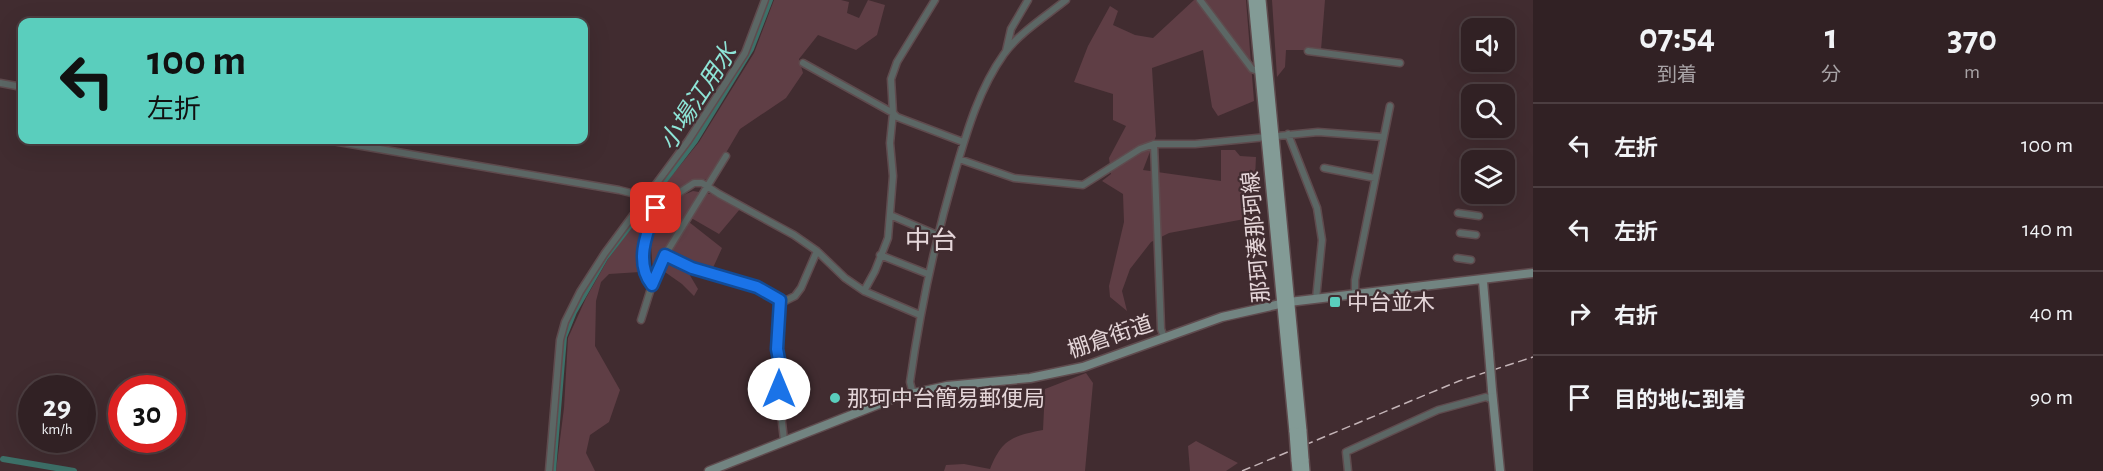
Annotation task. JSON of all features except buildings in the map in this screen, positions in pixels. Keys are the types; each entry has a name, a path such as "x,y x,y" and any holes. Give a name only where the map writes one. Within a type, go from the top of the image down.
{"main road":[{"name":"那珂湊那珂線","path":"1253,0 1269,136"},
{"name":"那珂湊那珂線","path":"1261,0 1269,136 1298,432 1300,459 1297,471"},
{"name":"那珂湊那珂線","path":"1300,459 1305,471"}],"street":[{"path":"549,471 560,340 565,322 580,292 605,253 649,204 745,52 756,29 765,0"},
{"path":"864,291 888,238 893,176 890,143 893,112 890,89 897,62 935,0"},
{"path":"913,394 910,382 928,274 963,142 978,101 1006,51 1011,29 1028,0"},
{"path":"1006,51 1066,0"},
{"path":"1200,0 1252,69 1260,72"},
{"path":"1308,51 1400,63"},
{"path":"803,63 893,112 897,117 963,142"},
{"path":"0,83 18,86"},
{"path":"1355,295 1355,280 1390,106"},
{"path":"959,159 1014,178 1083,185 1140,149 1154,144 1195,144 1318,132 1383,137"},
{"path":"1288,134 1317,208 1322,240 1316,299"},
{"path":"350,144 619,190 631,193 649,204"},
{"path":"1154,144 1161,329 1164,337"},
{"path":"640,320 665,255 726,156"},
{"path":"1324,168 1375,178"},
{"path":"649,204 694,183 702,183 794,235 817,251 845,278 864,291 920,315"},
{"path":"649,204 643,243 646,275 652,285"},
{"path":"1458,213 1479,216"},
{"path":"890,215 937,235"},
{"path":"1460,233 1476,235"},
{"path":"665,255 692,268 757,287 783,302 798,292 817,251"},
{"path":"880,255 928,274"},
{"path":"1457,258 1471,260"},
{"name":"棚倉街道","path":"709,471 873,405 947,386 1030,378 1083,367 1222,317 1285,303 1483,281 1533,273"},
{"path":"1483,281 1500,471"},
{"path":"780,300 777,349 784,440"},
{"path":"1348,471 1346,452 1438,410 1486,396 1493,400"}],"shaded area":[{"path":"774,0 841,0 849,2 847,13 859,18 868,0 885,5 877,35 856,50 818,35 799,59 803,73 786,98 740,129 710,180 695,179 655,202 652,200 699,142 754,53"},
{"path":"1194,0 1246,0 1254,101 1218,116 1212,107 1203,50 1152,68 1156,136 1143,170 1221,181 1221,150 1235,150 1240,156 1256,157 1255,178 1252,180 1255,191 1250,218 1169,233 1151,242 1130,269 1122,291 1127,311 1110,297 1109,286 1124,222 1123,194 1102,181 1111,174 1109,158 1126,126 1113,120 1113,94 1074,82 1088,46 1110,6 1118,11 1113,25 1135,35 1153,38"},
{"path":"1272,0 1325,0 1321,50 1286,50 1285,67 1277,77"},
{"path":"693,191 711,194 740,209 719,234 686,215 653,271 650,234 669,201"},
{"path":"636,221 648,222 641,243 640,272 609,274 601,282 596,301 595,346 620,390 609,422 590,435 586,453 595,471 556,471 564,408 568,338 586,298 608,259"},
{"path":"689,222 722,248 712,270 688,272 698,289 694,296 662,270 670,251"},
{"path":"1086,373 1093,383 1085,471 944,471 946,465 964,464 990,469 999,451 1009,440 1023,434 1043,430 1045,389"},
{"path":"1196,441 1238,463 1226,471 1190,471 1188,446"}],"waterway":[{"name":"小場江用水","path":"553,471 564,337 574,312 605,258 695,141 751,49 770,0"},
{"path":"3,459 74,471"}],"railway":[{"path":"1242,471 1459,381 1533,357"}],"place":[{"name":"中台並木","path":"1335,302"},
{"name":"那珂中台簡易郵便局","path":"835,398"}],"district":[{"name":"中台","path":"931,240"}],"route":[{"path":"656,208 643,243 646,275 652,285 665,255 692,268 757,287 780,300 777,349 780,365 779,389"}]}
